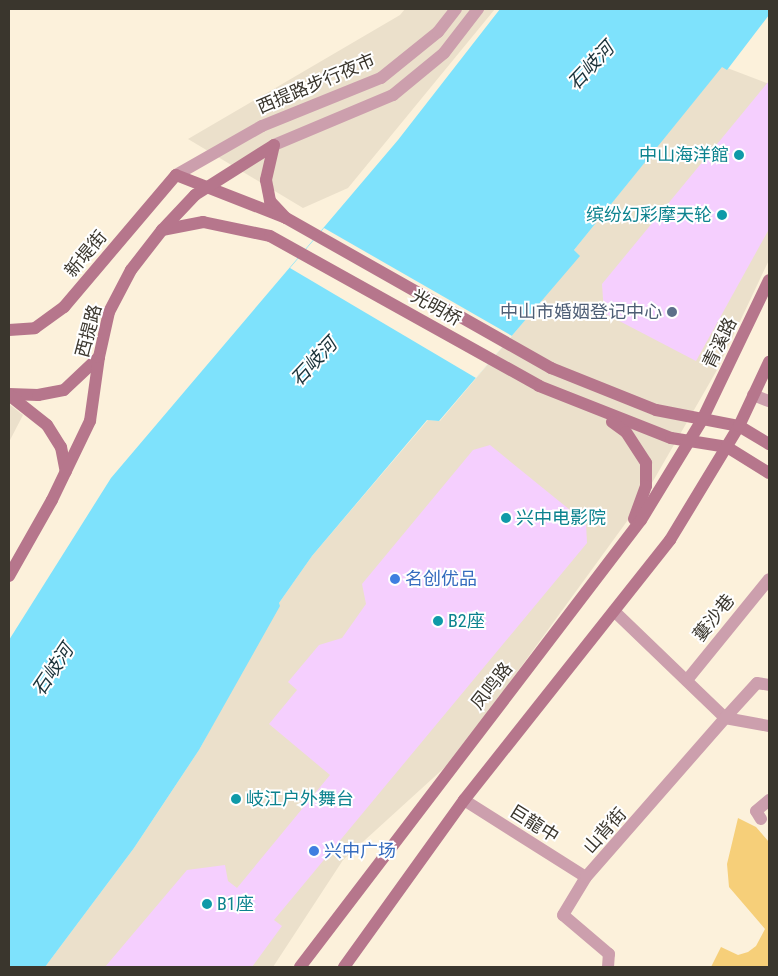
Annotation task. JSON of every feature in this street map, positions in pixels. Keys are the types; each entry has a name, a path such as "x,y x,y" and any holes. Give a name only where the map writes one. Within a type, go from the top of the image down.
{"street":[{"name":"西提路步行夜市","path":"176,175 262,126 381,78 438,32 456,9"},
{"path":"274,146 393,94 444,53 478,9"},
{"name":"西提路","path":"9,576 66,472 90,421 99,356 109,312 131,270 162,230 204,188 274,146"},
{"name":"光明桥","path":"274,146 266,180 270,201 286,218 551,368 656,410 739,426"},
{"path":"176,175 204,188 286,218"},
{"name":"新堤街","path":"9,330 35,328 64,308 176,175"},
{"name":"光明桥","path":"162,230 203,222 270,236 539,386 594,409 690,442 727,447"},
{"name":"青溪路","path":"702,420 769,280"},
{"path":"9,395 38,395 64,390 99,356"},
{"path":"344,967 464,800 670,540 739,426 769,362"},
{"path":"9,395 47,425 61,447 66,472"},
{"path":"753,395 769,401"},
{"path":"594,409 626,432 646,463 646,486 640,508 616,553"},
{"name":"凤鸣路","path":"300,967 641,520 702,420"},
{"path":"739,426 769,444"},
{"path":"727,447 769,473"},
{"name":"蔞沙巷","path":"687,680 769,579"},
{"path":"614,611 725,718 769,726"},
{"name":"山背街","path":"608,967 609,954 563,915 586,877 725,718 758,683 769,685"},
{"name":"巨龍中","path":"464,800 586,877"},
{"path":"761,819 756,811 769,800"}],"shaded area":[{"path":"405,9 495,9 348,188 303,208 188,139 400,15"},
{"name":"兴中广场","path":"722,66 769,84 769,260 717,370 641,502 454,759 343,860 273,967 45,967 134,848 199,750 279,603 312,556 428,420 440,421 579,256 574,250"},
{"path":"9,404 23,415 9,442"},
{"path":"738,818 756,827 769,842 769,967 711,967 721,947 738,955 748,952 756,946 765,929 729,887 727,864"}],"water":[{"name":"石岐河","path":"500,9 769,9 769,15 727,70 722,67 574,250 580,256 439,421 427,420 312,556 279,603 280,606 199,750 134,848 45,967 9,967 9,640 111,478 398,140"}],"pier":[{"path":"324,228 512,336 476,378 290,268"}],"building":[{"name":"中山海洋館","path":"769,81 769,229 696,361 604,313 602,284"},
{"name":"B2座","path":"490,445 586,523 587,543 274,920 282,926 252,967 105,967 187,870 225,865 228,881 237,888 330,775 269,724 297,690 288,682 319,645 342,638 366,604 362,584 473,450"}],"place":[{"name":"中山海洋館","path":"739,155"},
{"name":"缤纷幻彩摩天轮","path":"722,215"},
{"name":"中山市婚姻登记中心","path":"672,312"},
{"name":"兴中电影院","path":"506,518"},
{"name":"名创优品","path":"395,579"},
{"name":"B2座","path":"438,621"},
{"name":"岐江户外舞台","path":"236,799"},
{"name":"兴中广场","path":"314,851"},
{"name":"B1座","path":"207,904"}]}
